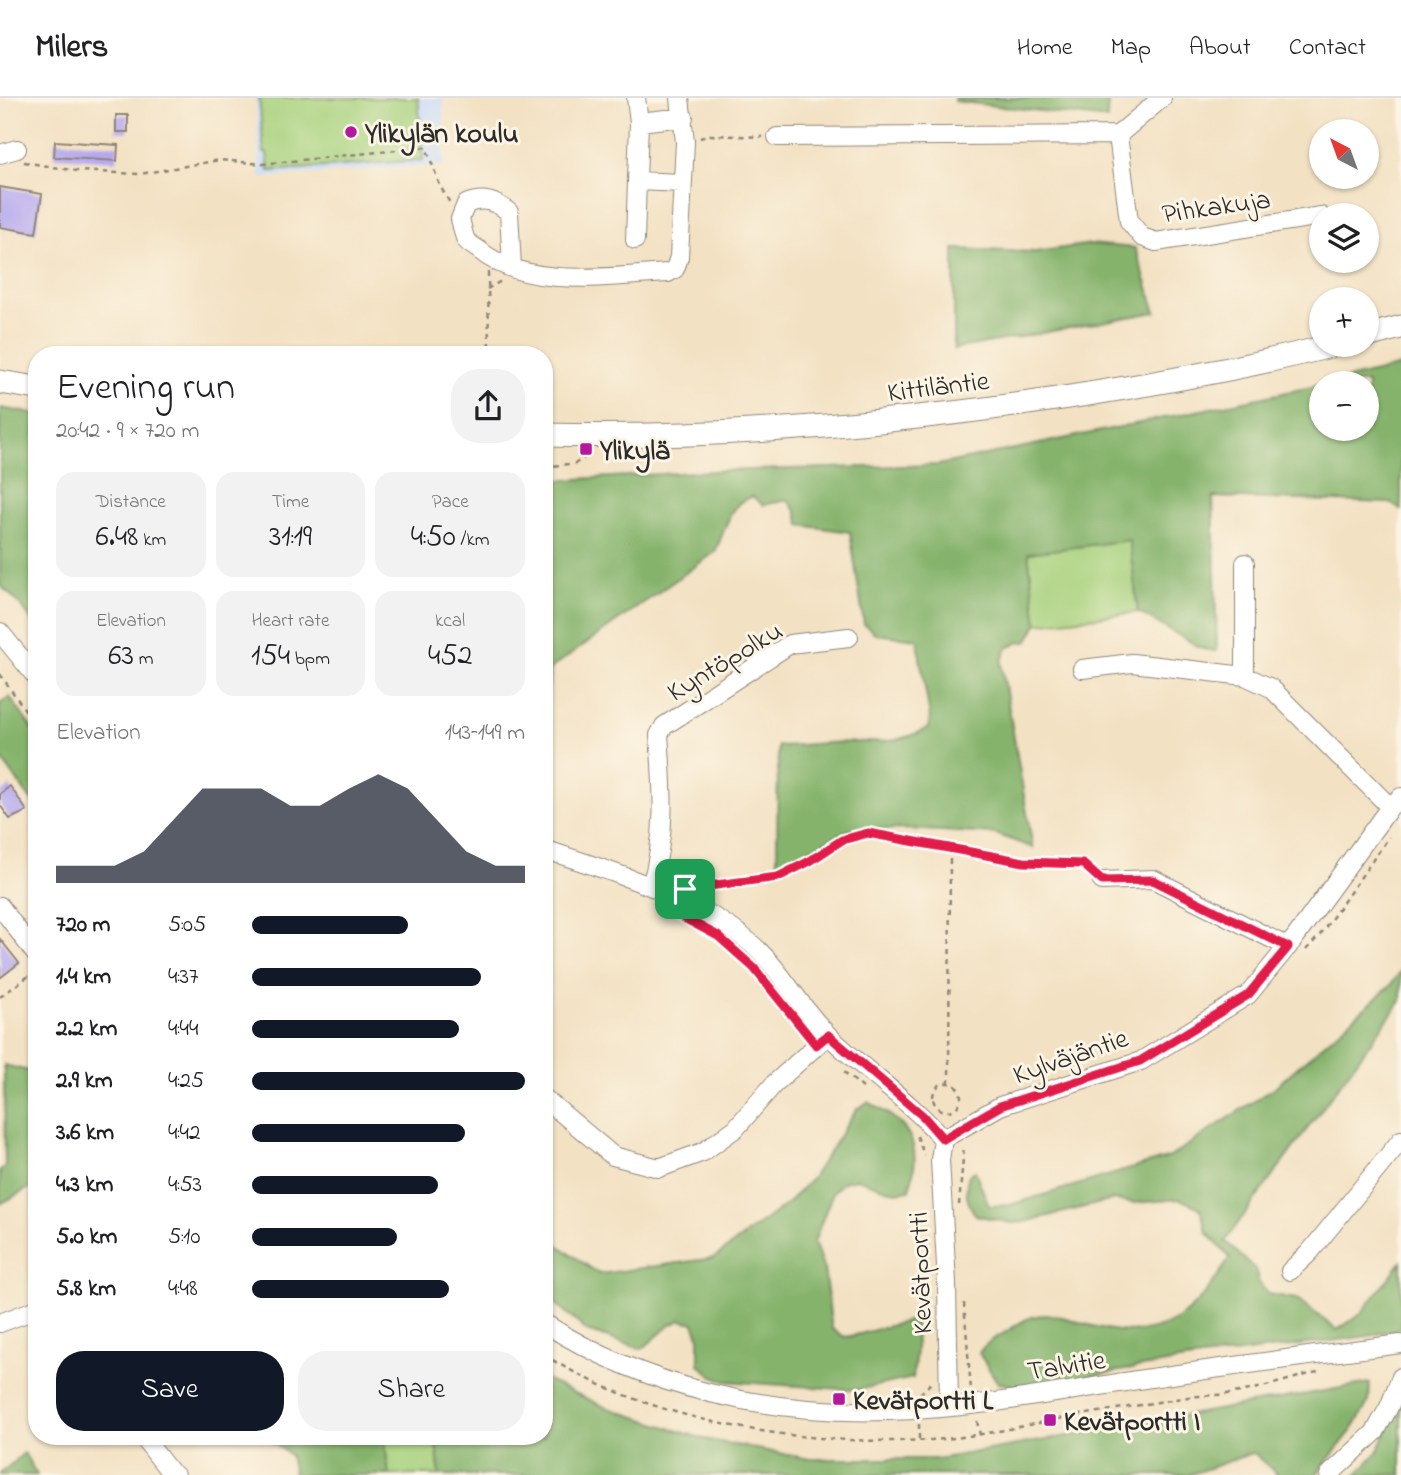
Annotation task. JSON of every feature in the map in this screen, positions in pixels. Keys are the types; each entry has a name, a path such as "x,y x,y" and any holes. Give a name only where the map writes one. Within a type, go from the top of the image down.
{"main road":[{"path":"1379,333 1401,327"},
{"name":"Kittiläntie","path":"553,435 691,434 883,422 992,409 1140,386 1309,351"},
{"path":"0,382 28,387"}],"street":[{"path":"635,240 639,122 636,98"},
{"path":"514,268 509,212 498,203 478,199 466,204 460,219 467,241 488,258 526,273 574,278 668,273 675,269 679,257 685,142 680,98"},
{"path":"777,136 1118,135 1161,98"},
{"path":"639,122 684,117"},
{"name":"Pihkakuja","path":"1118,135 1129,221 1142,237 1156,242 1309,218"},
{"path":"637,181 682,183"},
{"path":"1245,563 1245,676"},
{"path":"0,632 28,667"},
{"name":"Kyntöpolku","path":"650,886 659,857 664,807 659,735 664,726 790,644 849,637"},
{"path":"1082,668 1132,663 1245,676 1271,688 1395,802"},
{"name":"Kylväjäntie","path":"943,1139 1000,1106 1140,1061 1248,995 1296,949 1395,802"},
{"path":"553,852 650,886 682,900 732,929 765,956 822,1040 923,1116 943,1139"},
{"path":"1102,881 1153,880 1296,949"},
{"path":"0,906 28,944"},
{"path":"553,1106 613,1156 659,1168 703,1152 736,1128 774,1084 822,1040"},
{"name":"Kevätportti","path":"943,1139 940,1160 947,1283 949,1405"},
{"path":"1290,1270 1309,1253 1400,1144"},
{"path":"0,1323 28,1312"},
{"name":"Talvitie","path":"553,1329 639,1371 750,1402 842,1411 973,1405 1234,1365 1401,1344"},
{"path":"1329,1475 1375,1432 1401,1377"},
{"path":"149,1445 175,1475"}],"path":[{"path":"685,142 710,135 777,136"},
{"path":"10,154 77,171 139,174 220,160 264,164 426,147 440,186 460,219"},
{"path":"488,258 489,346"},
{"path":"487,289 508,277 514,268"},
{"path":"553,466 576,463 583,458 586,449"},
{"path":"0,674 28,714"},
{"path":"659,857 685,889 778,877 810,861 842,840 868,833 1024,862 1083,864 1102,881"},
{"path":"1296,949 1320,935 1389,837"},
{"path":"949,1084 950,848"},
{"path":"0,997 28,977"},
{"path":"822,1040 864,1089"},
{"path":"949,1084 957,1088 961,1100 956,1108 943,1111 934,1101 934,1092 940,1086 949,1084"},
{"path":"913,1128 926,1163"},
{"path":"959,1205 963,1146 969,1137"},
{"path":"964,1302 973,1405 980,1435"},
{"path":"919,1440 918,1395 932,1383 934,1373"}],"shaded area":[{"name":"Ylikylän koulu","path":"256,98 443,98 444,165 260,177"}],"green space":[{"name":"Ylikylän koulu","path":"259,98 418,98 423,160 269,171 267,153 264,153"},
{"path":"954,98 1108,98 1107,119 954,101"},
{"path":"1091,244 1135,248 1156,312 954,349 954,249 1036,252"},
{"path":"1401,366 1401,510 1390,503 1213,497 1217,651 1203,649 1138,612 1129,540 1028,553 1037,624 1027,642 1007,648 1001,663 1033,848 996,834 906,829 849,830 777,866 778,746 890,741 928,728 930,717 917,639 876,634 864,624 850,532 800,525 796,511 788,500 763,505 752,496 739,503 731,513 715,552 553,667 553,480 712,471 938,465 1309,388 1309,441 1379,441 1379,371"},
{"path":"0,408 28,413 28,616 0,585"},
{"path":"1130,540 1138,612 1037,624 1028,553"},
{"path":"10,697 28,723 28,796 0,757 0,704"},
{"path":"1401,971 1401,1001 1225,1241 1255,1269 1259,1283 1268,1294 1297,1299 1337,1330 1361,1314 1401,1262 1401,1328 1369,1336 1178,1361 1024,1387 998,1383 979,1353 984,1346 1025,1320 1050,1315 1117,1331 1153,1329 1177,1319 1193,1307 1230,1258 1207,1232 1200,1208 1180,1199 1134,1203 1113,1200 1011,1223 976,1215 967,1196 969,1175 975,1171 989,1206 1010,1205 1170,1157 1275,1087 1389,987"},
{"path":"4,1065 28,1071 28,1189 0,1204 0,1170 5,1167"},
{"path":"868,1102 894,1118 909,1136 915,1159 909,1190 895,1192 857,1179 843,1182 833,1192 814,1242 824,1269 832,1329 845,1337 915,1320 913,1378 857,1390 725,1381 711,1375 699,1364 699,1336 694,1323 681,1320 670,1325 642,1349 587,1331 553,1301 553,1241 599,1274 714,1258 788,1203 812,1178 857,1109"},
{"path":"553,1383 605,1407 704,1439 810,1459 937,1459 1370,1383 1369,1401 1353,1429 1316,1475 1276,1475 1253,1453 1188,1475 440,1475 436,1445 553,1445"},
{"path":"1401,1397 1401,1475 1356,1475 1378,1452"},
{"path":"276,1445 385,1445 389,1475 294,1475 290,1455"},
{"path":"384,1445 436,1445 440,1475 389,1475"},
{"path":"24,1453 37,1475 0,1475 0,1474"}],"building":[{"path":"116,115 128,115 128,132 116,132"},
{"path":"55,141 118,145 117,161 54,157"},
{"path":"0,187 42,194 36,233 0,227"},
{"path":"10,786 27,811 10,819 0,805 0,794"},
{"path":"0,939 19,963 0,978"}],"place":[{"name":"Ylikylän koulu","path":"351,132"},
{"name":"Ylikylä","path":"586,449"},
{"name":"Kevätportti L","path":"839,1399"},
{"name":"Kevätportti I","path":"1050,1420"}],"route":[{"path":"868,833 1024,862 1083,864 1102,881 1153,880 1288,947 1248,995 1140,1061 1000,1106 943,1139 923,1116 828,1035 816,1045 754,968 718,936 675,913 685,889 778,877 810,861 842,840 868,833"}]}
